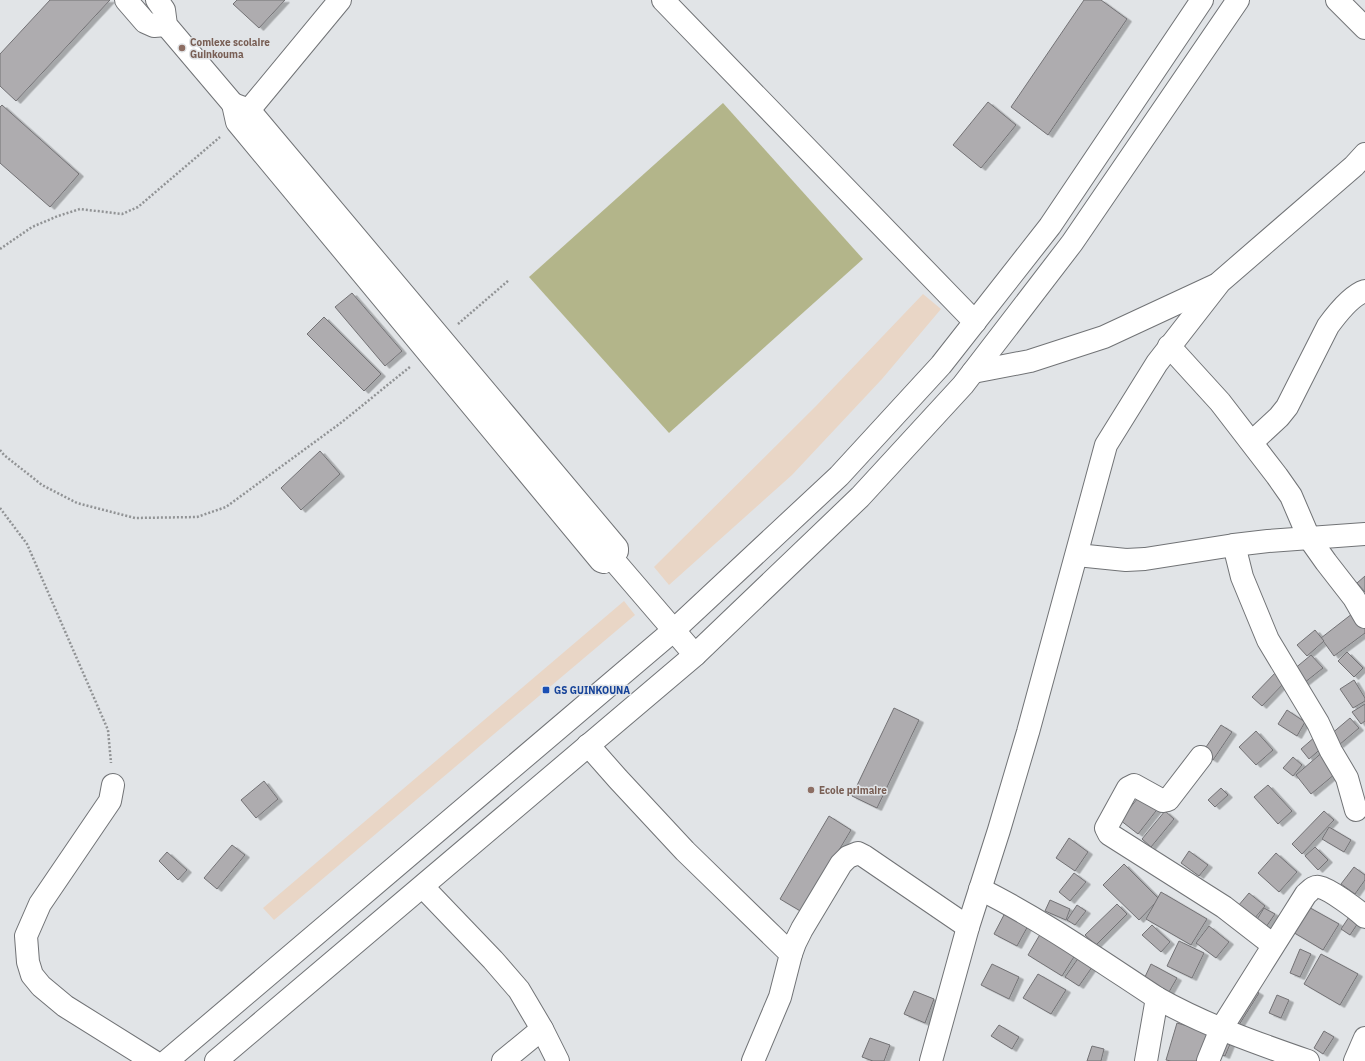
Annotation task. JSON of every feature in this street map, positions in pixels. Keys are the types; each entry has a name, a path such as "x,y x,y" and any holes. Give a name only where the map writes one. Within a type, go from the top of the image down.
{"street":[{"path":"126,0 145,22 154,26 166,25"},
{"path":"157,0 164,10 166,25 434,345 618,549 610,556 695,655"},
{"path":"240,112 340,0"},
{"path":"662,0 975,322"},
{"path":"167,1061 674,630 839,476 941,365 1050,226 1202,0"},
{"path":"216,1061 695,655 860,497 963,385 1072,243 1238,0"},
{"path":"1337,0 1365,28"},
{"path":"1164,56 1191,70"},
{"path":"931,1061 968,927 1026,740 1106,445 1157,363 1220,282 1354,166 1365,154"},
{"path":"973,372 1030,362 1104,337 1220,282"},
{"path":"1252,442 1280,417 1287,407 1328,326 1335,316 1358,295 1365,291"},
{"path":"1169,346 1220,402 1252,442 1291,496 1309,538 1354,598 1365,617"},
{"path":"1077,555 1126,560 1145,559 1234,545 1365,534"},
{"path":"1234,545 1242,577 1268,640 1318,723 1331,751 1347,778 1356,810"},
{"path":"588,745 618,780 685,851 791,954"},
{"path":"1201,757 1168,800 1163,801 1134,785 1128,788 1106,828 1109,834 1224,907 1273,945"},
{"path":"113,785 110,801 40,904 26,936 28,962 32,975 41,986 65,1006 153,1061"},
{"path":"754,1061 780,997 794,943 841,864 848,857 858,853 864,856 968,927"},
{"path":"423,887 493,960 518,990 542,1029 558,1061"},
{"path":"1208,1061 1221,1029 1306,894 1313,888 1319,887 1356,909 1365,917"},
{"path":"980,889 1048,926 1157,998 1183,1012 1221,1029 1308,1061"},
{"path":"1146,1061 1157,998"},
{"path":"503,1061 542,1029"},
{"path":"1355,1061 1365,1038"}],"path":[{"path":"0,249 32,227 58,216 80,210 122,214 138,207 240,112"},
{"path":"0,450 4,455 42,485 77,503 135,518 197,517 226,507 342,422 509,280"},
{"path":"0,508 27,544 108,730 113,785"}],"shaded area":[{"path":"923,294 941,309 882,379 792,475 669,585 654,567 816,406"},
{"path":"624,601 635,615 274,920 263,908"}],"green space":[{"path":"723,103 863,259 669,433 529,277"}],"building":[{"path":"50,0 110,0 16,101 0,86 0,54"},
{"path":"237,0 285,0 259,28 233,4"},
{"path":"1084,0 1101,0 1127,19 1048,135 1011,107"},
{"path":"988,102 1016,125 981,168 953,145"},
{"path":"2,105 79,174 50,207 0,163 0,107"},
{"path":"352,293 402,351 385,366 335,307"},
{"path":"324,317 381,374 364,391 307,334"},
{"path":"320,451 340,474 301,510 281,488"},
{"path":"1365,576 1365,592 1357,583"},
{"path":"1357,610 1365,620 1365,633 1334,656 1321,638"},
{"path":"1315,630 1324,641 1307,656 1297,645"},
{"path":"1347,652 1363,668 1354,677 1338,661"},
{"path":"1311,655 1323,668 1304,683 1293,670"},
{"path":"1278,670 1288,679 1262,706 1252,697"},
{"path":"1354,680 1365,698 1365,701 1353,708 1340,689"},
{"path":"1365,704 1365,721 1361,724 1352,712"},
{"path":"894,708 919,720 877,808 852,796"},
{"path":"1287,710 1305,722 1297,736 1278,724"},
{"path":"1350,718 1359,728 1339,745 1330,735"},
{"path":"1221,725 1232,732 1213,760 1202,753"},
{"path":"1256,731 1273,750 1256,765 1239,747"},
{"path":"1316,736 1324,746 1309,759 1301,749"},
{"path":"1325,750 1341,769 1311,794 1296,775"},
{"path":"1293,757 1302,765 1293,776 1283,768"},
{"path":"264,781 278,799 256,818 241,800"},
{"path":"1268,785 1292,811 1278,824 1254,797"},
{"path":"1146,788 1163,802 1138,834 1120,820"},
{"path":"1221,788 1228,795 1215,807 1208,800"},
{"path":"1165,811 1174,819 1151,847 1142,839"},
{"path":"1324,811 1334,820 1302,854 1292,844"},
{"path":"829,816 851,830 802,912 780,899"},
{"path":"1329,827 1351,840 1344,852 1322,839"},
{"path":"1069,838 1088,852 1075,871 1056,858"},
{"path":"232,845 245,855 217,889 204,878"},
{"path":"1315,847 1328,860 1318,870 1305,856"},
{"path":"1189,851 1208,865 1199,876 1181,863"},
{"path":"167,852 187,870 178,880 159,861"},
{"path":"1276,853 1297,872 1279,892 1258,873"},
{"path":"1124,864 1159,899 1139,920 1103,885"},
{"path":"1354,867 1365,875 1365,880 1355,894 1341,884"},
{"path":"1074,873 1086,882 1070,901 1059,892"},
{"path":"1161,892 1207,919 1191,945 1146,919"},
{"path":"1249,893 1265,906 1254,919 1238,906"},
{"path":"1050,900 1070,909 1066,920 1045,911"},
{"path":"1296,900 1339,924 1323,950 1281,925"},
{"path":"1117,904 1127,914 1096,945 1085,935"},
{"path":"1077,905 1086,911 1075,925 1067,920"},
{"path":"1264,908 1275,914 1266,927 1256,921"},
{"path":"1006,911 1029,924 1017,946 994,934"},
{"path":"1351,914 1360,920 1350,935 1341,929"},
{"path":"1152,925 1170,942 1161,952 1142,935"},
{"path":"1209,926 1229,942 1216,958 1196,943"},
{"path":"1042,931 1077,952 1062,976 1028,955"},
{"path":"1179,941 1204,953 1192,978 1167,966"},
{"path":"1300,949 1311,954 1300,977 1290,973"},
{"path":"1084,950 1097,960 1079,986 1065,977"},
{"path":"1321,954 1358,974 1340,1005 1304,984"},
{"path":"992,964 1019,977 1009,999 981,985"},
{"path":"1151,964 1177,978 1169,992 1144,979"},
{"path":"1038,974 1066,990 1051,1014 1023,998"},
{"path":"1247,986 1259,993 1239,1025 1228,1019"},
{"path":"914,991 934,999 925,1023 904,1014"},
{"path":"1277,995 1289,1000 1281,1018 1269,1013"},
{"path":"1177,1023 1209,1032 1200,1061 1166,1060"},
{"path":"999,1025 1019,1037 1012,1049 991,1036"},
{"path":"1324,1031 1334,1037 1323,1054 1314,1048"},
{"path":"1233,1037 1225,1056 1214,1051"},
{"path":"870,1038 890,1045 884,1061 873,1061 862,1057"},
{"path":"1092,1046 1104,1049 1101,1061 1087,1061"}],"place":[{"name":"Comlexe scolaire Guinkouma","path":"182,48"},
{"name":"GS GUINKOUNA","path":"546,690"},
{"name":"Ecole primaire","path":"811,790"}]}
